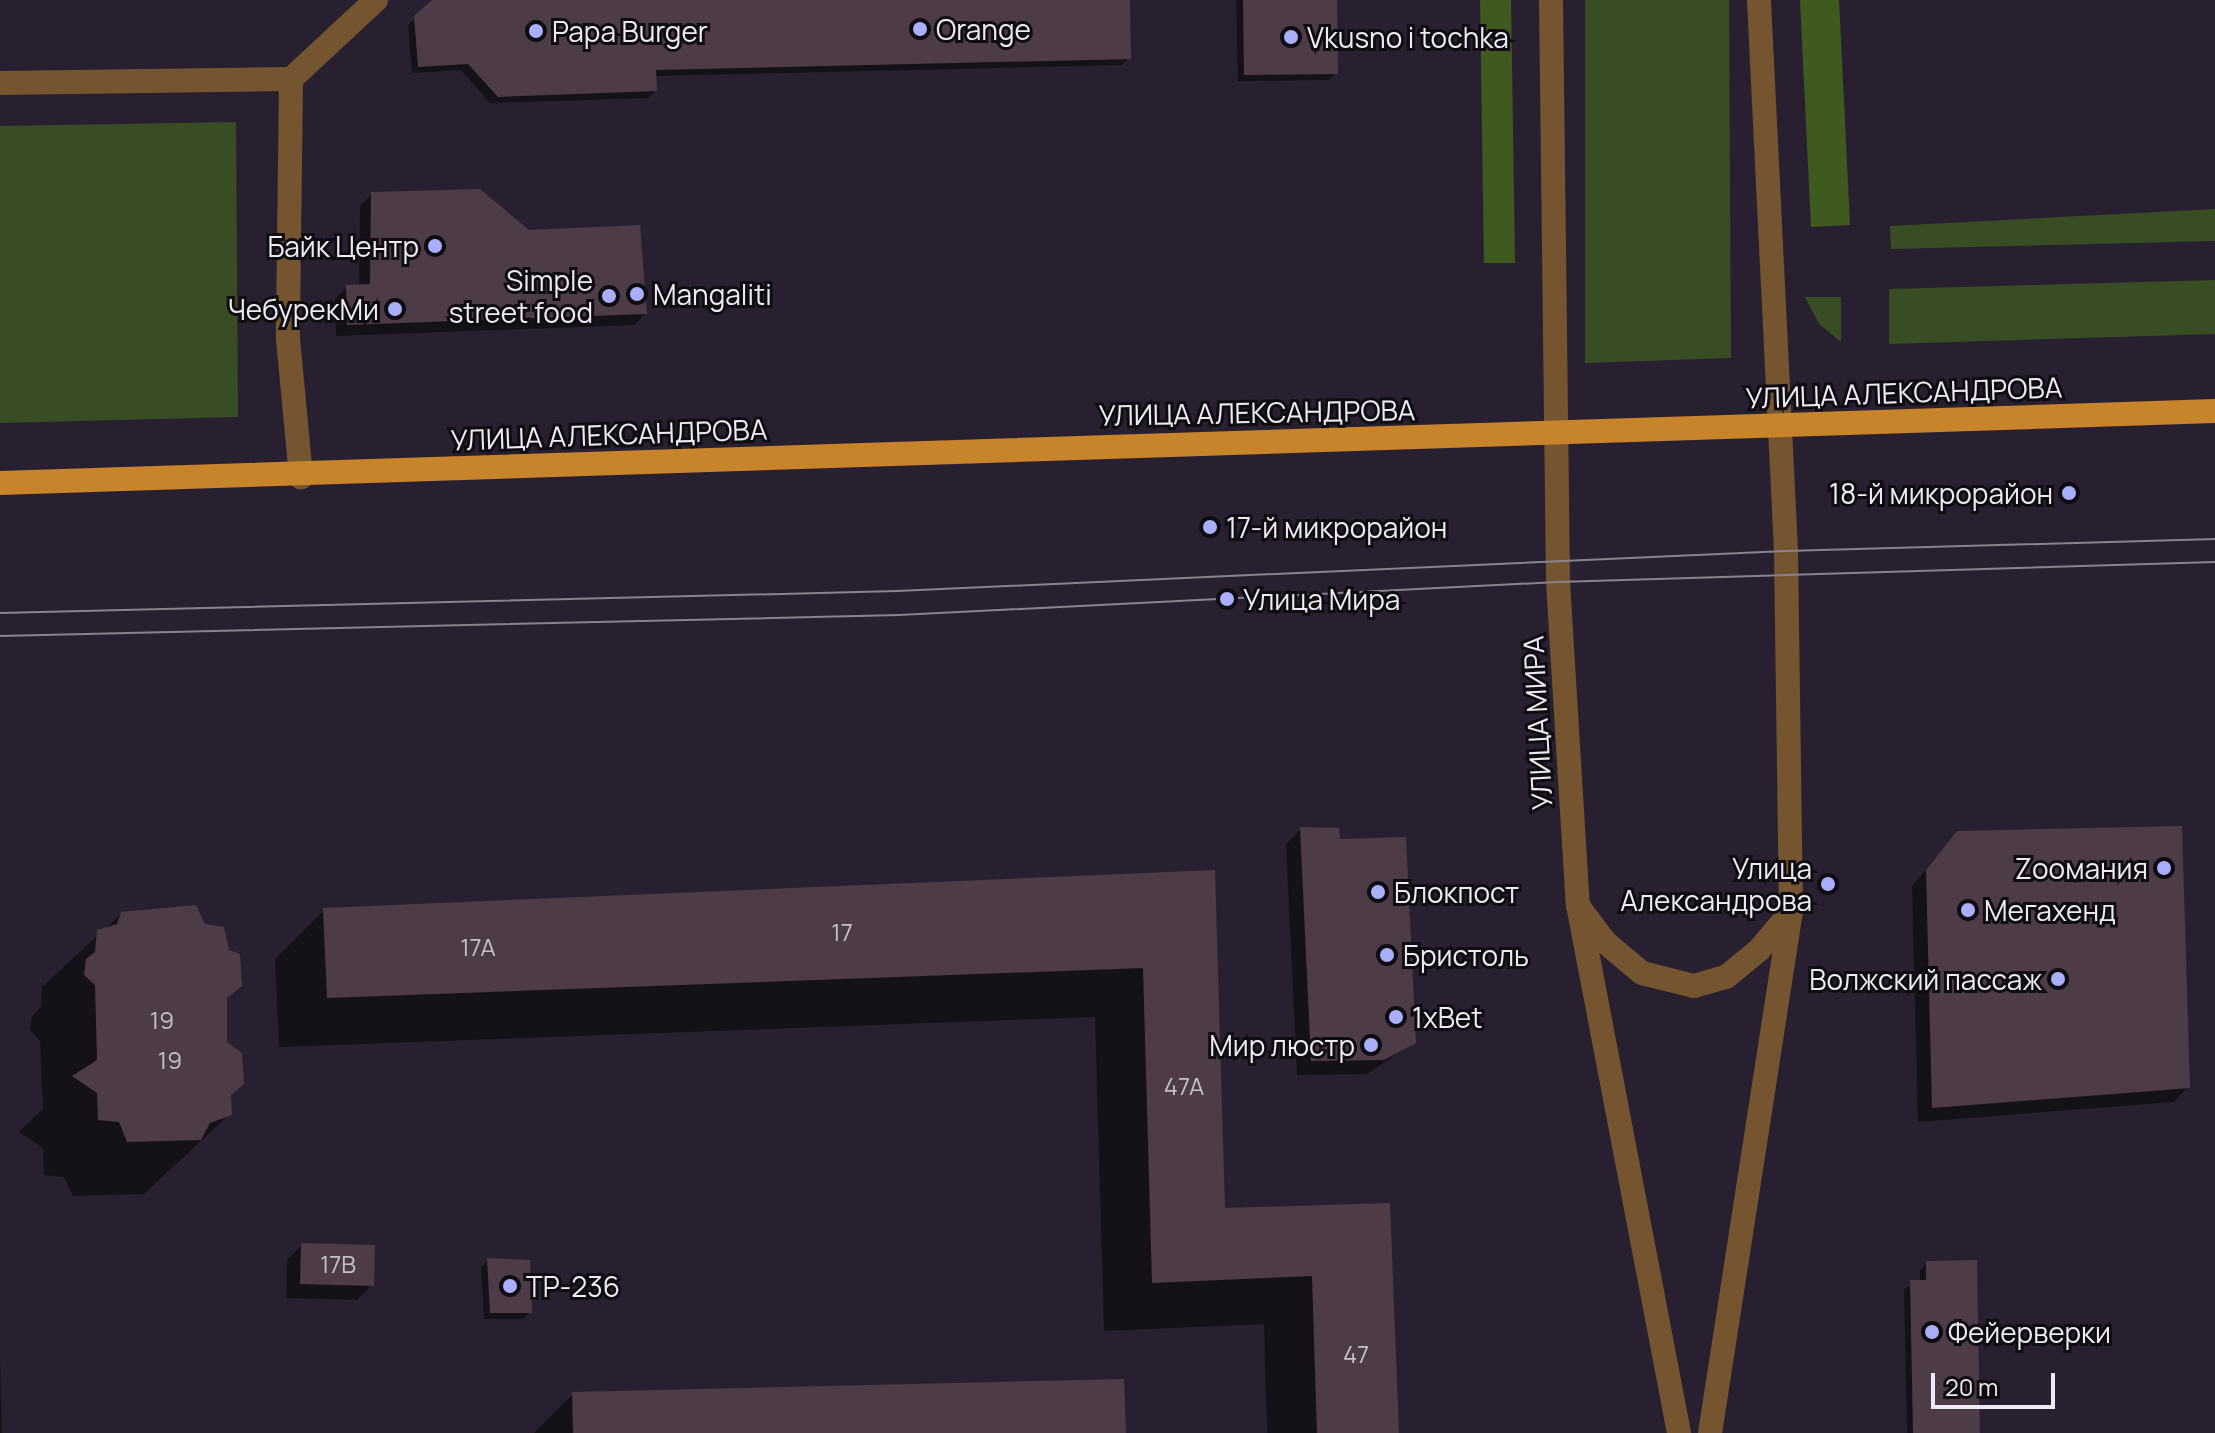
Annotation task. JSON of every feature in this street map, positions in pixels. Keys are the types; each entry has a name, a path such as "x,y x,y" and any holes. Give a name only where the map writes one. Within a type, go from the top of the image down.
{"main road":[{"name":"УЛИЦА АЛЕКСАНДРОВА","path":"0,483 301,477 1156,443 1556,435 2215,411"}],"street":[{"path":"0,83 291,79 376,0"},
{"name":"УЛИЦА МИРА","path":"1551,0 1558,582 1578,905 1679,1433"},
{"path":"1710,1433 1791,911 1779,427 1759,0"},
{"path":"291,79 288,339 301,477"},
{"path":"1578,905 1605,942 1642,973 1694,986 1726,977 1759,950 1791,911"}],"green space":[{"path":"1480,0 1511,0 1515,263 1484,263"},
{"path":"1585,0 1729,0 1731,358 1585,363"},
{"path":"1800,0 1839,0 1850,225 1811,227"},
{"path":"236,122 238,417 0,423 0,126"},
{"path":"2215,209 2215,241 1891,249 1890,226"},
{"path":"2215,280 2215,334 1889,344 1889,289"},
{"path":"1805,297 1841,297 1841,342 1819,324"}],"building":[{"path":"432,0 1130,0 1131,59 656,70 657,91 498,97 468,64 418,67 414,16"},
{"name":"Vkusno i tochka","path":"1243,0 1337,0 1338,74 1244,75"},
{"path":"480,189 529,230 640,225 647,314 347,325 346,285 370,284 371,192"},
{"name":"Волжский пассаж","path":"2182,826 2190,1088 1932,1108 1926,870 1957,831"},
{"path":"1300,827 1339,828 1340,839 1406,837 1416,1043 1384,1060 1311,1061"},
{"path":"1215,870 1225,1208 1390,1203 1399,1433 1317,1433 1312,1276 1152,1283 1143,968 327,998 323,908"},
{"path":"196,905 205,924 224,927 229,950 240,954 242,986 227,998 227,1042 242,1053 244,1084 231,1095 232,1115 210,1123 201,1140 127,1142 119,1122 98,1120 97,1093 72,1076 97,1060 95,985 84,975 86,959 95,952 97,930 117,924 121,912"},
{"path":"301,1243 375,1245 374,1286 300,1284"},
{"name":"ТР-236","path":"487,1258 530,1260 532,1313 490,1313"},
{"path":"1977,1260 1980,1433 1913,1433 1910,1280 1926,1280 1926,1261"},
{"path":"1124,1379 1126,1433 573,1433 572,1392"}],"tram line":[{"path":"0,613 897,591 1786,551 2215,539"},
{"path":"0,636 899,615 1558,582 2215,562"}],"place":[{"name":"Orange","path":"920,29"},
{"name":"Papa Burger","path":"536,31"},
{"name":"Vkusno i tochka","path":"1291,37"},
{"name":"Байк Центр","path":"435,246"},
{"name":"Mangaliti","path":"637,294"},
{"name":"Simple street food","path":"609,296"},
{"name":"ЧебурекМи","path":"395,309"},
{"name":"18-й микрорайон","path":"2069,493"},
{"name":"17-й микрорайон","path":"1210,527"},
{"name":"Улица Мира","path":"1227,599"},
{"name":"Zooмания","path":"2164,868"},
{"name":"Улица Александрова","path":"1828,884"},
{"name":"Блокпост","path":"1378,892"},
{"name":"Мегахенд","path":"1968,910"},
{"name":"Бристоль","path":"1387,955"},
{"name":"Волжский пассаж","path":"2058,979"},
{"name":"1xBet","path":"1396,1017"},
{"name":"Мир люстр","path":"1371,1045"},
{"name":"ТР-236","path":"510,1286"},
{"name":"Фейерверки","path":"1932,1332"}]}
